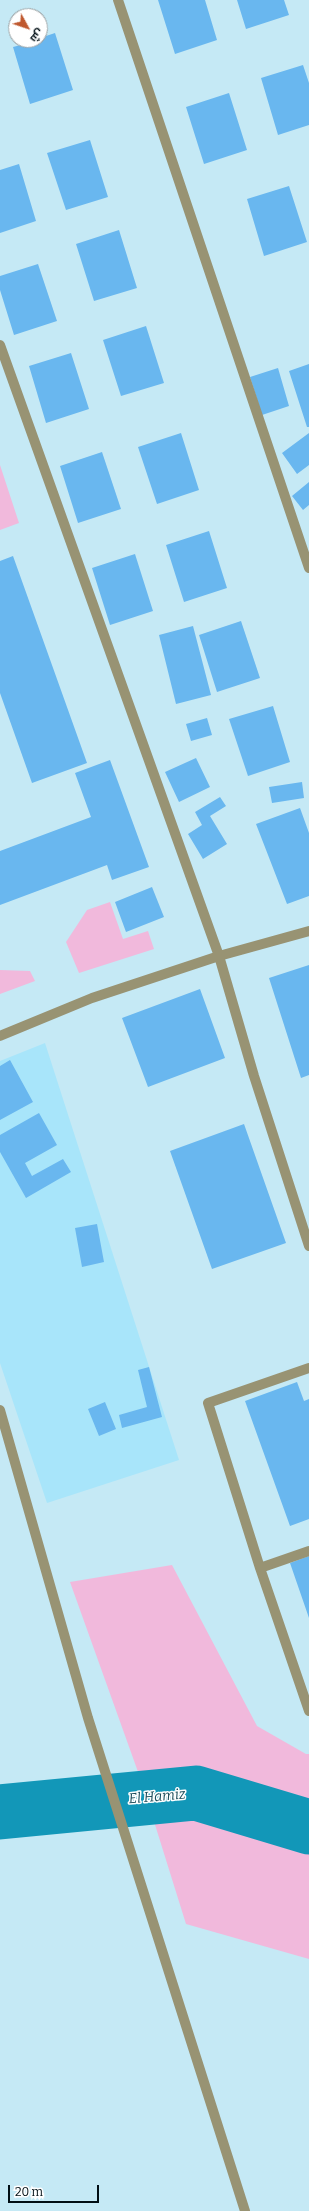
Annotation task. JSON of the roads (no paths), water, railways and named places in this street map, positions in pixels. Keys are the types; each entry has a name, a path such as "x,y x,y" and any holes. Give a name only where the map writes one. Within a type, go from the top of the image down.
{"street":[{"path":"118,0 309,568"},
{"path":"0,345 219,956 254,1076 309,1246"},
{"path":"0,1036 92,998 219,956 309,931"},
{"path":"309,1368 208,1403 260,1568 309,1711"},
{"path":"0,1410 88,1718 244,2211"},
{"path":"260,1568 309,1551"}],"waterway":[{"name":"El Hamiz","path":"0,1812 196,1793 309,1827"}]}
